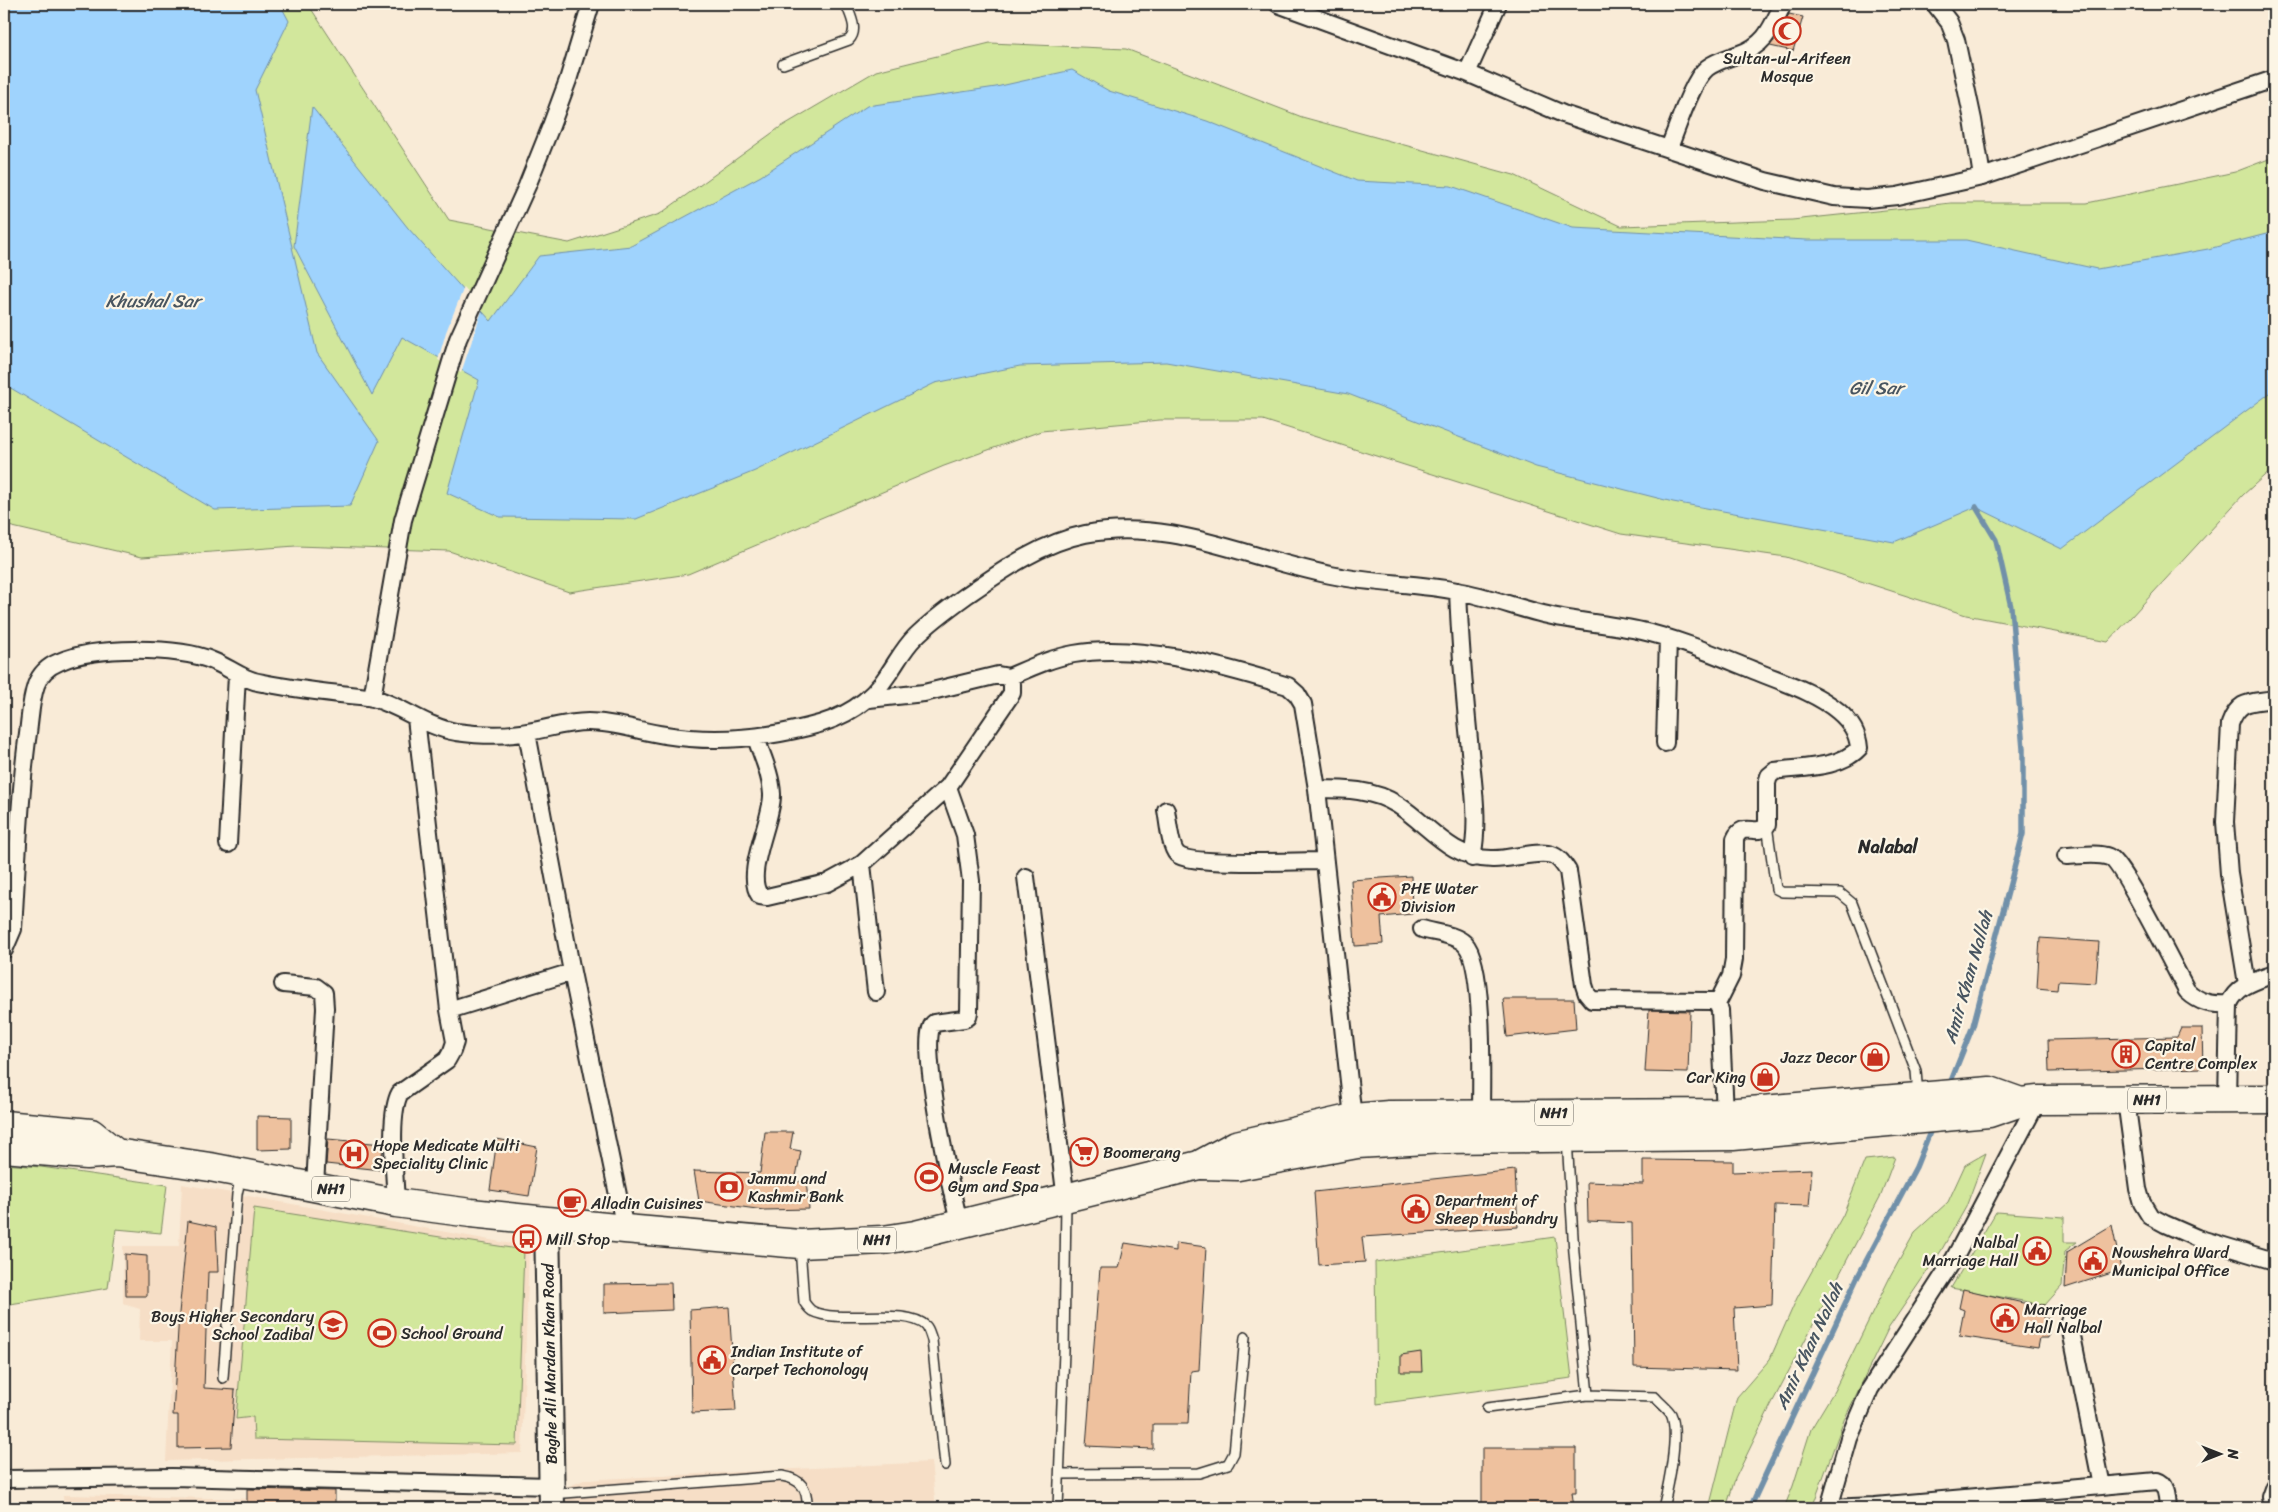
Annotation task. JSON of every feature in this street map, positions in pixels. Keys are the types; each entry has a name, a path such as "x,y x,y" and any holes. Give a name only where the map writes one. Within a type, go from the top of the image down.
{"highway":[{"name":"NH1","path":"1199,1165 1238,1166 1357,1144 1444,1139 1567,1125 1729,1125 1990,1102 2274,1099"},
{"name":"NH1","path":"4,1148 87,1155 116,1153 315,1186 396,1203 471,1213 800,1244 883,1240 915,1235 959,1223 1066,1200 1199,1165 1236,1145 1353,1118 1389,1115 1481,1115 1567,1125"},
{"path":"4,1125 91,1132 116,1153"}],"main road":[{"name":"Baghe Ali Mardan Khan Road","path":"546,1220 552,1496"}],"street":[{"path":"372,698 403,520 458,338 527,186 551,126 568,80 591,4"},
{"path":"1278,4 1467,72 1563,114 1669,148 1765,182 1834,197 1866,199 1897,196 1982,177 2274,79"},
{"path":"1467,72 1498,4"},
{"path":"1669,148 1696,82 1706,69 1718,62 1756,47 1764,40 1783,4"},
{"path":"1935,4 1949,22 1956,40 1974,120 1982,177"},
{"path":"4,950 13,929 24,764 35,688 41,674 57,662 123,650 162,651 201,657 216,662 246,680 372,698 440,729 458,732 494,735 527,733 553,726 585,722 620,725 659,734 702,740 756,738 816,726 844,716 869,699 887,677 902,652 936,618 1025,556 1057,542 1083,534 1112,530 1184,536 1217,543 1291,566 1339,577 1458,591 1546,615 1624,627 1668,638 1820,698 1846,718 1858,737 1858,748 1852,756 1836,762 1775,771 1769,776 1767,783 1767,825 1757,830 1743,830 1738,833 1735,839 1734,959 1732,976 1717,1004"},
{"path":"1458,591 1460,652 1475,811 1476,837 1472,858"},
{"path":"1665,743 1668,638"},
{"path":"869,699 924,693 998,675 1008,677 1074,654 1106,651 1141,653 1218,665 1288,686 1297,694 1303,704 1317,789 1353,1118"},
{"path":"228,844 237,675"},
{"path":"756,738 771,780 772,795 771,808 758,848 756,892 760,896 784,894 827,883 862,864 948,788 1012,693 1012,684 1008,677"},
{"path":"2247,984 2229,874 2226,822 2230,724 2236,709 2246,703 2274,699"},
{"path":"396,1203 394,1118 396,1100 400,1093 447,1060 455,1042 449,1010 416,718"},
{"path":"527,733 572,972 625,1229"},
{"path":"948,788 965,835 971,881 970,1012 968,1017 964,1019 930,1025 928,1034 929,1056 943,1154 959,1223"},
{"path":"1317,789 1348,789 1372,792 1398,805 1437,837 1472,858 1493,859 1543,854 1553,855 1568,871 1584,984 1587,994 1592,1000 1712,1001 1717,1004 1720,1010 1729,1125"},
{"path":"1166,810 1174,849 1178,855 1186,859 1216,861 1326,861"},
{"path":"2066,856 2100,855 2111,858 2125,876 2187,991 2197,1000 2211,1005 2229,1004"},
{"path":"862,864 876,992"},
{"path":"1026,877 1066,1200"},
{"path":"1422,929 1452,936 1466,944 1475,963 1480,1024 1481,1115"},
{"path":"449,1010 572,972"},
{"path":"2227,1099 2229,1004 2232,997 2247,984 2274,974"},
{"path":"283,984 316,987 324,993 325,1008 315,1186"},
{"path":"2126,1100 2138,1189 2142,1203 2150,1216 2197,1238 2274,1260"},
{"path":"2029,1101 1954,1259 1870,1389 1849,1438 1829,1508 1874,1506 2021,1492 2161,1482 2165,1487 2168,1508"},
{"path":"2069,1321 2102,1486"},
{"path":"4,1479 172,1477 552,1496"},
{"path":"2272,1508 2270,1497 2274,1486"},
{"path":"2019,1508 2021,1492"}],"lane":[{"path":"783,64 849,40 853,36 854,29 846,4"},
{"path":"1767,825 1776,890 1782,892 1840,894 1847,897 1852,903 1916,1071 1917,1109"},
{"path":"1567,1125 1574,1254 1588,1395"},
{"path":"223,1378 237,1194 241,1173"},
{"path":"1058,1508 1064,1351 1066,1200"},
{"path":"800,1244 804,1302 812,1310 832,1316 918,1320 928,1327 932,1340 945,1465"},
{"path":"1060,1474 1199,1473 1228,1464 1234,1453 1245,1337"},
{"path":"1487,1408 1588,1395 1655,1397 1671,1415 1674,1442 1670,1480 1663,1508"},
{"path":"552,1496 782,1476 794,1478 802,1484 807,1508"}],"shaded area":[{"name":"School Ground","path":"182,1184 529,1247 522,1453 166,1461 172,1341 139,1341 140,1309 123,1304 123,1246 179,1246"},
{"path":"931,1462 936,1508 64,1508 63,1495 525,1504 584,1480"}],"green space":[{"path":"4,4 308,4 449,220 569,243 660,214 779,128 876,71 990,43 1126,49 1302,117 1514,175 1621,226 1792,220 1951,203 2087,203 2235,172 2274,157 2274,467 2243,495 2108,642 1966,615 1786,557 1621,534 1263,420 1160,420 1041,431 944,466 688,574 569,592 449,551 296,546 142,557 4,525"},
{"path":"1986,1153 1966,1207 1941,1251 1888,1329 1844,1420 1812,1508 1784,1508 1811,1429 1834,1391 1890,1277 1915,1232 1948,1202 1965,1165"},
{"path":"1895,1157 1880,1197 1771,1405 1735,1479 1726,1508 1709,1508 1737,1397 1770,1359 1797,1298 1843,1215 1865,1160"},
{"path":"4,1164 41,1167 167,1185 161,1233 116,1229 108,1288 4,1305"},
{"name":"School Ground","path":"254,1208 524,1250 517,1445 254,1439 253,1417 236,1419"},
{"path":"1996,1212 2064,1217 2064,1242 2077,1242 2065,1251 2062,1286 2045,1305 1951,1288"},
{"path":"1555,1237 1572,1378 1377,1404 1375,1262"}],"water":[{"name":"Khushal Sar","path":"4,4 280,4 289,21 255,90 317,353 379,441 350,506 215,510 4,384"},
{"name":"Gil Sar","path":"1072,70 1109,91 1207,121 1357,181 1451,186 1573,228 1807,240 1966,240 2097,269 2208,249 2274,232 2274,390 2062,549 1976,507 1894,542 1673,502 1536,467 1348,394 1166,362 1020,366 935,383 755,471 636,519 500,517 447,493 479,380 402,337 372,395 294,246 312,107 408,228 491,321 539,256 631,246 761,176 867,106 996,87"}],"pier":[{"path":"464,287 483,308 461,373 438,360 446,332"}],"building":[{"name":"Sultan-ul-Arifeen Mosque","path":"1789,14 1803,17 1793,51 1770,46"},
{"name":"PHE Water Division","path":"1411,876 1412,914 1381,917 1383,944 1355,946 1351,880"},
{"path":"2040,938 2099,942 2096,983 2058,981 2057,990 2037,988"},
{"path":"1503,999 1574,999 1576,1029 1507,1037"},
{"path":"1649,1010 1690,1011 1688,1073 1645,1072"},
{"name":"Capital Centre Complex","path":"2181,1028 2202,1028 2203,1068 2049,1072 2048,1040 2177,1037"},
{"path":"257,1116 291,1117 291,1149 257,1150"},
{"path":"765,1132 793,1132 790,1149 801,1151 795,1182 806,1181 809,1209 764,1210 699,1201 694,1171 760,1173"},
{"name":"Hope Medicate Multi Speciality Clinic","path":"328,1139 383,1144 381,1170 326,1164"},
{"path":"497,1139 537,1147 529,1196 490,1190"},
{"path":"1643,1160 1733,1161 1733,1172 1812,1169 1809,1206 1775,1205 1772,1305 1734,1308 1737,1370 1634,1367 1632,1223 1588,1221 1587,1182 1643,1184"},
{"name":"Department of Sheep Husbandry","path":"1515,1170 1518,1227 1362,1237 1365,1262 1319,1265 1314,1192"},
{"path":"188,1221 216,1227 218,1272 208,1272 204,1388 235,1390 231,1447 178,1448 178,1415 173,1415 179,1313"},
{"name":"Nowshehra Ward Municipal Office","path":"2112,1225 2121,1270 2065,1288 2067,1252"},
{"path":"1125,1243 1176,1251 1176,1243 1206,1247 1199,1370 1191,1371 1188,1424 1153,1424 1153,1449 1086,1446 1100,1268 1119,1268"},
{"path":"125,1254 147,1256 147,1296 126,1296"},
{"path":"671,1283 672,1310 604,1313 604,1284"},
{"name":"Marriage Hall Nalbal","path":"1963,1289 2023,1303 2045,1305 2043,1318 2051,1319 2048,1338 2040,1338 2038,1348 1959,1336 1964,1310 1959,1308"},
{"name":"Indian Institute of Carpet Techonology","path":"729,1307 736,1411 692,1413 690,1310"},
{"path":"1421,1352 1422,1372 1401,1372 1401,1355"},
{"path":"1482,1448 1576,1448 1576,1492 1572,1492 1574,1508 1482,1508"},
{"path":"247,1489 335,1491 335,1508 247,1508"}],"waterway":[{"name":"Amir Khan Nallah","path":"1949,1086 1973,1026 2023,834 2023,749 2011,607 1996,540 1976,507"},
{"name":"Amir Khan Nallah","path":"1750,1508 1857,1278 1916,1167 1932,1127"}],"place":[{"name":"Sultan-ul-Arifeen Mosque","path":"1787,31"},
{"name":"PHE Water Division","path":"1382,897"},
{"name":"Capital Centre Complex","path":"2126,1054"},
{"name":"Jazz Decor","path":"1875,1057"},
{"name":"Car King","path":"1765,1077"},
{"name":"Boomerang","path":"1084,1152"},
{"name":"Hope Medicate Multi Speciality Clinic","path":"354,1154"},
{"name":"Muscle Feast Gym and Spa","path":"929,1177"},
{"name":"Jammu and Kashmir Bank","path":"729,1187"},
{"name":"Alladin Cuisines","path":"572,1203"},
{"name":"Department of Sheep Husbandry","path":"1416,1209"},
{"name":"Mill Stop","path":"527,1239"},
{"name":"Nalbal Marriage Hall","path":"2037,1251"},
{"name":"Nowshehra Ward Municipal Office","path":"2093,1261"},
{"name":"Marriage Hall Nalbal","path":"2005,1318"},
{"name":"Boys Higher Secondary School Zadibal","path":"333,1325"},
{"name":"School Ground","path":"382,1333"},
{"name":"Indian Institute of Carpet Techonology","path":"712,1360"}],"district":[{"name":"Nalabal","path":"1888,847"}]}
